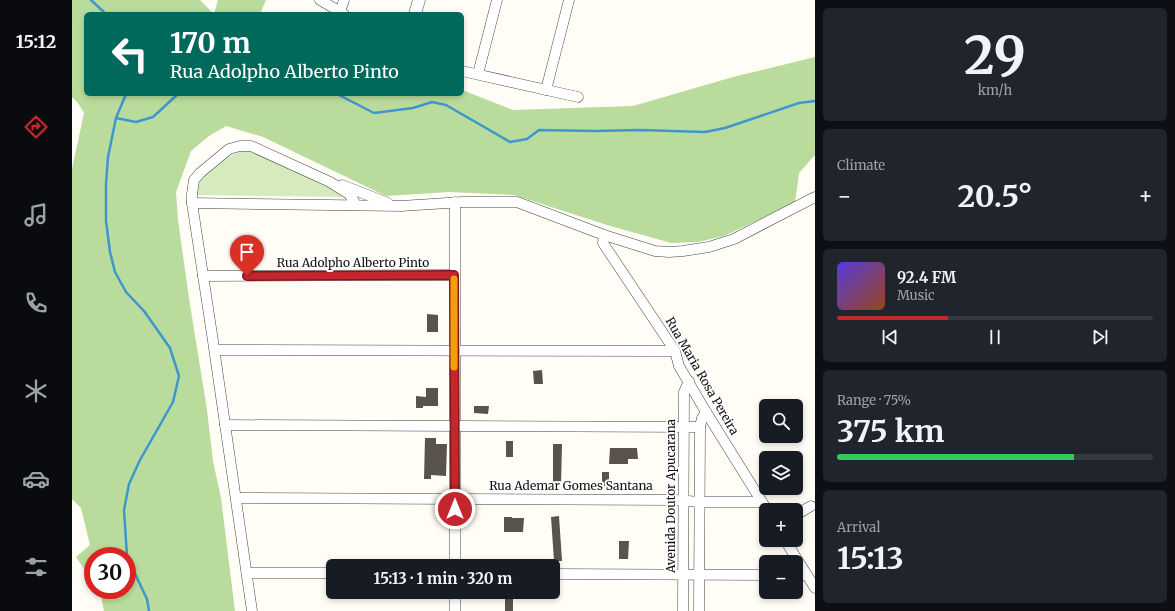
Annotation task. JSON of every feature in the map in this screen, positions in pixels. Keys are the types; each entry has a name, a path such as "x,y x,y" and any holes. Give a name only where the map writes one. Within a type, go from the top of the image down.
{"street":[{"path":"320,0 340,12"},
{"path":"342,12 344,0"},
{"path":"415,12 418,0"},
{"path":"478,74 497,0"},
{"path":"546,90 569,0"},
{"path":"464,71 578,97"},
{"path":"252,611 215,350 192,203 194,180 228,149 240,146 252,146 330,182 394,206"},
{"path":"330,182 351,197 354,201 353,204 349,205"},
{"path":"192,203 394,206 455,202 517,202 604,235 655,251 683,251 709,247 734,239 815,197"},
{"path":"455,202 455,559"},
{"name":"Rua Maria Rosa Pereira","path":"604,235 603,243 675,351 679,366 688,382 763,503"},
{"name":"Rua Adolpho Alberto Pinto","path":"203,276 454,275"},
{"path":"215,350 675,351"},
{"name":"Avenida Doutor Apucarana","path":"683,611 684,392 688,382"},
{"path":"699,611 700,427 702,418 706,412"},
{"path":"225,425 700,427"},
{"name":"Rua Ademar Gomes Santana","path":"236,498 684,500 759,506"},
{"path":"803,511 811,506"},
{"path":"789,547 815,588"},
{"path":"247,573 326,573"},
{"path":"560,574 759,575"},
{"path":"803,575 807,575"},
{"path":"455,599 455,611"}],"green space":[{"path":"72,0 200,0 212,12 84,12 84,96 464,96 464,91 513,110 633,106 733,77 815,57 815,155 799,173 795,203 724,236 698,242 671,243 607,225 514,195 449,192 386,196 263,137 226,126 209,136 191,151 176,192 178,220 207,410 213,461 221,498 235,611 104,611 101,599 136,599 136,547 88,547 90,545 81,508 72,499 72,169 84,113 72,97"},
{"path":"218,0 266,0 261,12 215,12"},
{"path":"249,151 343,190 345,196 196,195 198,182 205,173 225,159 237,152"},
{"path":"84,550 84,569 76,557"}],"building":[{"path":"427,314 438,315 438,332 427,332"},
{"path":"542,370 543,384 534,384 533,371"},
{"path":"426,388 438,388 438,406 423,406 423,408 416,408 416,396 426,397"},
{"path":"474,406 489,406 488,414 474,413"},
{"path":"425,438 436,438 436,444 447,444 446,476 431,475 431,479 424,479"},
{"path":"506,441 513,441 513,457 506,457"},
{"path":"553,444 562,444 561,485 553,484"},
{"path":"610,448 637,448 638,459 628,459 628,464 609,464"},
{"path":"602,472 609,472 609,486 602,486"},
{"path":"559,516 562,561 560,561 560,559 554,559 551,517"},
{"path":"504,517 524,518 523,532 504,532"},
{"path":"619,541 629,541 628,559 619,559"},
{"path":"505,599 513,599 513,611 505,611"}],"waterway":[{"path":"91,0 104,12"},
{"path":"125,96 116,118 108,157 106,221 110,252 115,272 126,292 144,311 170,348 179,376 173,402 140,460 129,484 124,510 126,547"},
{"path":"116,118 136,122 153,117 176,96"},
{"path":"341,96 374,113 413,108 432,102 446,105 510,142 527,139 539,130 640,130 705,132 725,128 799,103 815,101"},
{"path":"136,576 147,599 149,611"}],"slow traffic":[{"path":"454,279 454,367"}],"route":[{"path":"247,276 454,275 455,509"}]}
